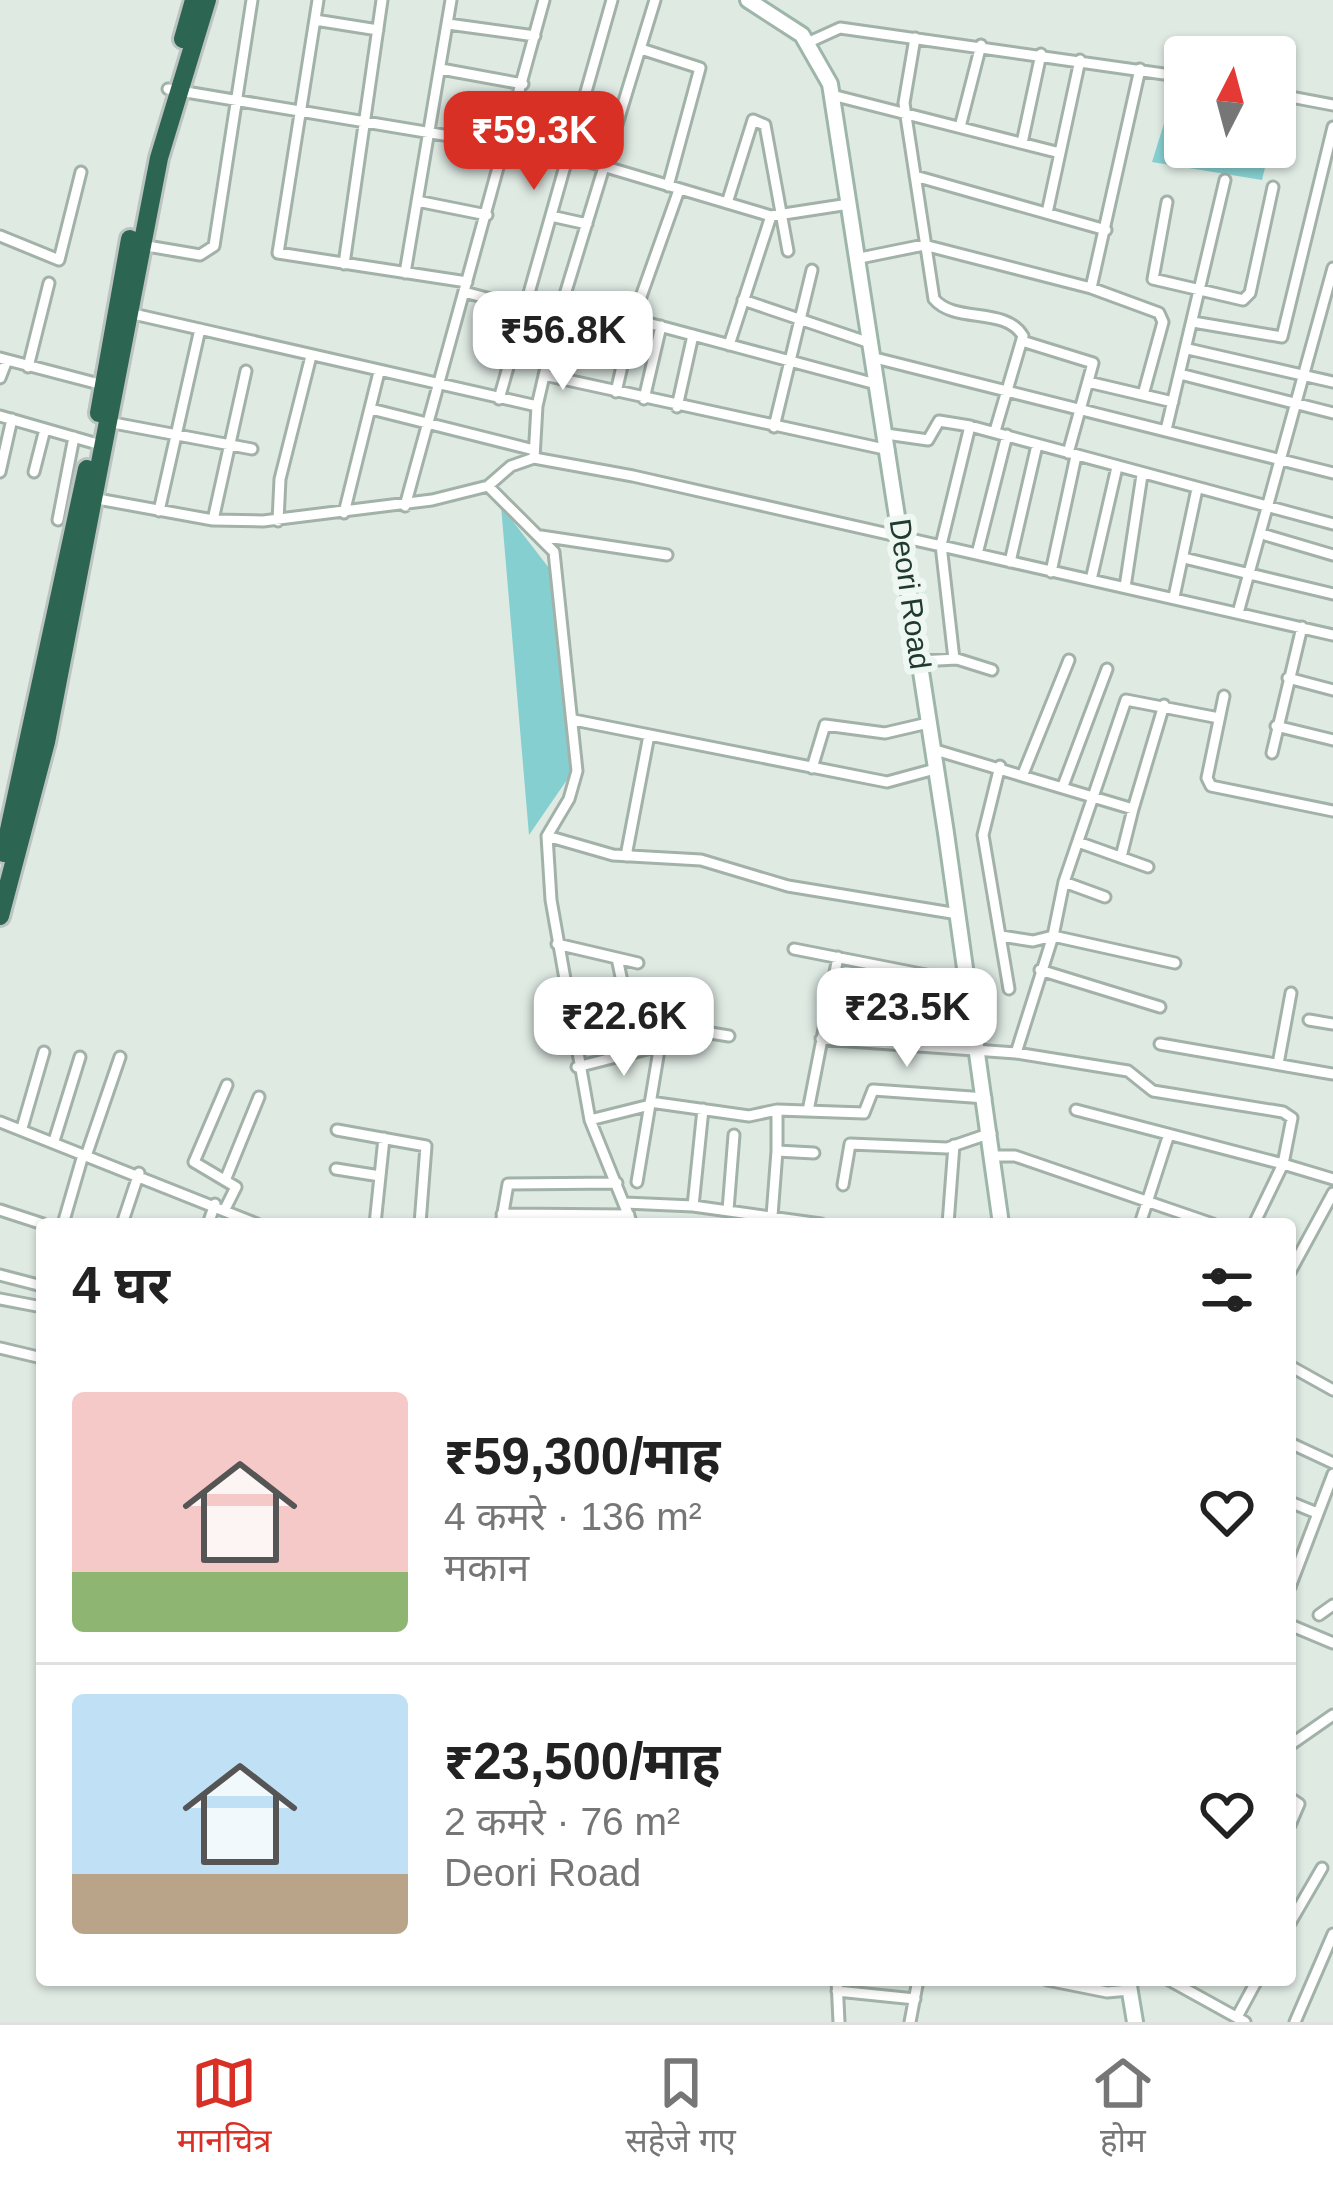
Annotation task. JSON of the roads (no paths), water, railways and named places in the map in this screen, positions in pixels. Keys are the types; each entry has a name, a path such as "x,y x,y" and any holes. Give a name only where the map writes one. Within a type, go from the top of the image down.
{"highway":[{"path":"0,869 108,422 194,0"},
{"path":"0,916 46,742 87,497 84,440 103,385 136,210 207,0"}],"street":[{"path":"141,245 200,256 214,246 252,0"},
{"path":"318,0 278,253 465,287 557,322"},
{"path":"344,265 382,0"},
{"path":"404,273 451,0"},
{"path":"405,506 508,146 544,0"},
{"path":"499,399 612,0"},
{"path":"534,454 537,406 557,322 655,0"},
{"name":"Deori Road","path":"748,0 768,8 808,43 832,95 889,450 1000,1218"},
{"path":"315,20 378,30"},
{"path":"448,25 535,36"},
{"path":"808,43 840,28 1164,73"},
{"path":"915,38 904,113 924,245 939,306 1010,322 1020,330 1022,341 1008,389 977,554"},
{"path":"960,127 981,45"},
{"path":"616,392 633,319 674,188 700,68 641,49"},
{"path":"1022,143 1041,54"},
{"path":"1047,213 1080,60"},
{"path":"441,69 523,83"},
{"path":"1091,288 1140,69"},
{"path":"173,90 569,156 776,216 850,204"},
{"path":"832,95 1060,153"},
{"path":"1296,98 1333,105"},
{"path":"728,203 754,120 765,126 776,216 788,251"},
{"path":"1193,322 1282,337 1333,127"},
{"path":"0,236 59,260 81,172"},
{"path":"915,176 1106,230"},
{"path":"1166,430 1226,180"},
{"path":"1167,202 1151,276 1247,298 1274,187"},
{"path":"417,201 487,215"},
{"path":"729,345 776,216"},
{"path":"551,217 586,224"},
{"path":"860,258 924,245 1091,288 1162,317 1143,395"},
{"path":"1238,613 1333,268"},
{"path":"774,427 812,269"},
{"path":"28,367 49,283"},
{"path":"743,300 870,350 1333,473"},
{"path":"129,313 537,406"},
{"path":"633,319 876,384"},
{"path":"644,399 661,326"},
{"path":"158,512 173,430 200,329"},
{"path":"677,407 693,335"},
{"path":"1022,341 1091,360 1051,572"},
{"path":"1188,349 1333,382"},
{"path":"278,520 280,479 311,356"},
{"path":"0,378 3,359 103,385"},
{"path":"213,520 245,370"},
{"path":"344,513 379,372"},
{"path":"1180,374 1333,413"},
{"path":"544,375 889,450"},
{"path":"1088,382 1173,402"},
{"path":"371,409 534,454 1333,635"},
{"path":"0,472 6,417 84,440 58,520"},
{"path":"886,434 928,440 940,420 970,425 1333,524"},
{"path":"108,422 173,430 252,449"},
{"path":"954,659 940,545 970,425"},
{"path":"34,472 45,429"},
{"path":"1010,562 1037,445"},
{"path":"87,497 213,520 278,520 405,506 488,486 534,454"},
{"path":"1091,580 1117,467"},
{"path":"1125,587 1142,475"},
{"path":"488,486 554,552 574,720 574,784 547,836 557,944 590,1120 629,1214"},
{"path":"1174,598 1197,489"},
{"path":"1262,534 1333,555"},
{"path":"541,536 667,555"},
{"path":"1184,558 1333,594"},
{"path":"1271,753 1302,628"},
{"path":"919,661 954,659 992,670"},
{"path":"1023,774 1069,660"},
{"path":"1063,785 1107,669"},
{"path":"1288,678 1333,690"},
{"path":"1224,696 1210,786 1333,812"},
{"path":"1016,1053 1053,936 1064,883 1126,700 1219,718"},
{"path":"1121,857 1164,705"},
{"path":"574,720 887,782 935,769"},
{"path":"812,768 825,725 885,733 928,723"},
{"path":"1276,726 1333,740"},
{"path":"626,856 650,735"},
{"path":"932,749 1132,808"},
{"path":"1000,766 983,836 1009,989"},
{"path":"547,836 626,856 701,860 788,886 958,914"},
{"path":"1078,842 1148,867"},
{"path":"1064,883 1105,897"},
{"path":"1001,935 1033,941 1053,936 1175,963"},
{"path":"557,944 638,963"},
{"path":"794,949 967,982"},
{"path":"808,1111 838,957"},
{"path":"617,958 624,991 666,1000 638,1182"},
{"path":"1040,970 1160,1006"},
{"path":"1278,1064 1291,993"},
{"path":"1309,1020 1333,1024"},
{"path":"662,1025 729,1036"},
{"path":"821,1039 1016,1053 1128,1071 1153,1091 1283,1112 1292,1118 1283,1165 1258,1218"},
{"path":"1160,1044 1333,1074"},
{"path":"577,1067 659,1046"},
{"path":"22,1128 44,1052"},
{"path":"54,1141 80,1057"},
{"path":"65,1218 120,1057"},
{"path":"212,1218 236,1189 226,1178 194,1162 226,1084"},
{"path":"590,1120 650,1104 749,1116 777,1110 864,1113 873,1090 986,1098"},
{"path":"226,1178 259,1097"},
{"path":"693,1206 704,1109"},
{"path":"1076,1109 1333,1179"},
{"path":"772,1216 777,1110"},
{"path":"0,1122 242,1218"},
{"path":"337,1130 428,1149 422,1218"},
{"path":"844,1185 850,1144 954,1145 991,1133"},
{"path":"728,1210 734,1135"},
{"path":"1142,1218 1168,1137"},
{"path":"376,1218 384,1138"},
{"path":"948,1218 954,1145"},
{"path":"777,1151 814,1153"},
{"path":"993,1156 1016,1156 1197,1218"},
{"path":"336,1169 380,1176"},
{"path":"124,1218 140,1174"},
{"path":"501,1218 505,1189 512,1183 616,1183"},
{"path":"1296,1262 1333,1193"},
{"path":"527,1218 693,1206 784,1218"},
{"path":"0,1210 36,1222"},
{"path":"0,1275 36,1284"},
{"path":"0,1299 36,1305"},
{"path":"0,1348 36,1357"},
{"path":"1296,1369 1333,1390"},
{"path":"1296,1446 1333,1463"},
{"path":"1296,1571 1333,1474"},
{"path":"1296,1504 1317,1513"},
{"path":"1319,1615 1333,1605"},
{"path":"1296,1628 1333,1643"},
{"path":"1296,1741 1333,1715"},
{"path":"1296,1912 1322,1868"},
{"path":"1295,2022 1333,1934"},
{"path":"839,2022 837,1986 915,1999"},
{"path":"910,2022 917,1986"},
{"path":"1076,1986 1106,1992 1126,1986"},
{"path":"1129,1986 1135,2022"},
{"path":"1180,1986 1241,2020 1255,1986"}],"water":[{"path":"1164,123 1164,164 1152,162"},
{"path":"1189,168 1265,168 1262,180"},
{"path":"501,506 549,568 568,720 571,774 529,835"}]}
